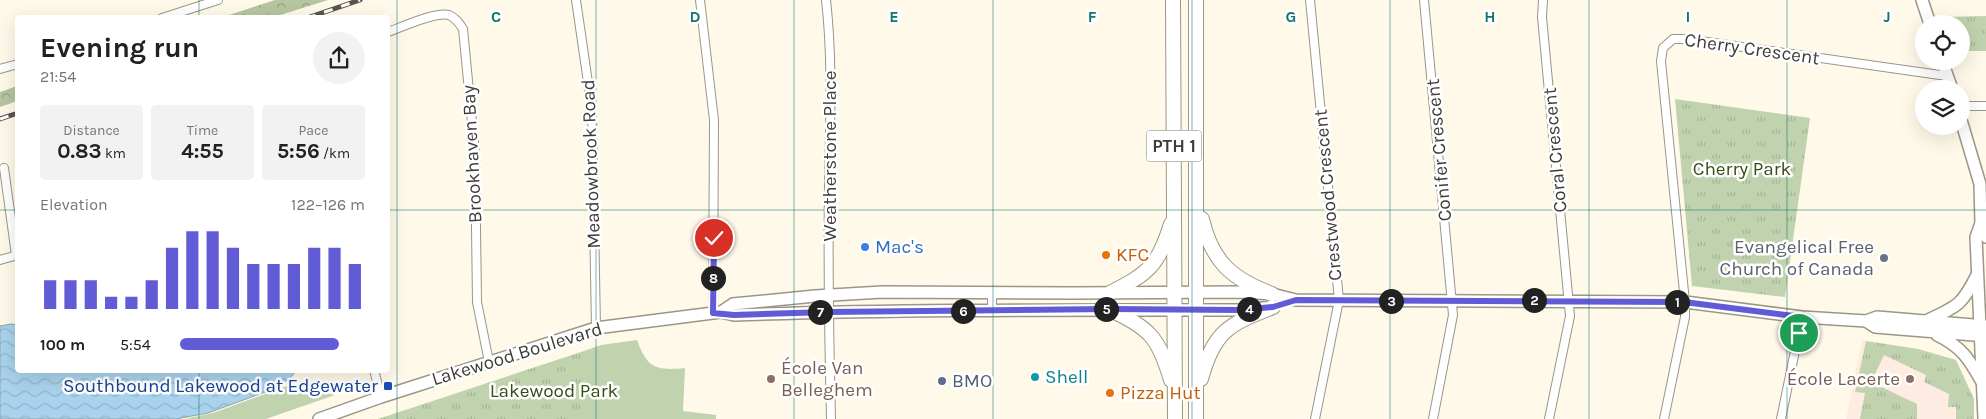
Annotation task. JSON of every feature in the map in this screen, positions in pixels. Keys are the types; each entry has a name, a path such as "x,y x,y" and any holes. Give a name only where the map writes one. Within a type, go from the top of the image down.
{"highway":[{"name":"PTH 1","path":"1173,0 1176,310 1175,419"},
{"name":"PTH 1","path":"1196,0 1196,419"},
{"path":"1196,195 1207,240 1223,266 1242,282 1272,300 1221,335 1206,360 1196,399"},
{"path":"1110,293 1131,282 1150,268 1164,248 1175,212"},
{"path":"1109,309 1135,321 1151,334 1164,356 1175,394"}],"street":[{"name":"Meadowbrook Road","path":"576,0 592,110 596,328"},
{"path":"700,0 714,120 717,313"},
{"name":"Weatherstone Place","path":"826,0 830,31 831,97 828,312 831,419"},
{"name":"Crestwood Crescent","path":"1310,0 1339,300 1315,419"},
{"name":"Conifer Crescent","path":"1424,0 1453,301 1453,317 1433,419"},
{"name":"Coral Crescent","path":"1543,0 1542,17 1570,316 1549,419"},
{"path":"1922,0 1927,15"},
{"path":"171,15 213,1"},
{"name":"Brookhaven Bay","path":"390,31 441,14 450,16 458,21 463,30 475,153 477,302 489,362"},
{"name":"Cherry Crescent","path":"1664,419 1684,317 1684,302 1661,61 1663,48 1673,39 1947,76"},
{"path":"0,69 15,65"},
{"path":"1945,70 1949,80"},
{"path":"1970,106 1986,106"},
{"path":"1965,135 1980,184 1986,237"},
{"path":"4,168 15,242"},
{"path":"1983,217 1976,237 1983,331 1984,419"},
{"path":"0,260 15,256"},
{"path":"1925,321 1954,308 1967,296 1978,274"},
{"name":"Lakewood Boulevard","path":"717,313 733,304 882,292 1110,293 1196,291 1242,292 1272,300"},
{"path":"992,293 992,311"},
{"name":"Lakewood Boulevard","path":"319,419 381,397 596,328 717,313 734,315 1109,309 1241,310 1272,300"},
{"path":"1272,300 1684,302 1802,317 1866,321 1877,317 1925,321 1983,331"},
{"path":"1781,419 1802,317"},
{"path":"1866,321 1875,327 1931,332 1983,331"},
{"path":"1931,332 1948,340 1962,350 1983,384"},
{"path":"375,373 381,397"}],"shaded area":[{"name":"École Lacerte","path":"1862,340 1918,349 1956,360 1974,399 1974,419 1846,419"}],"green space":[{"path":"275,0 328,0 280,15 229,15"},
{"path":"1970,16 1986,16 1986,51 1970,51"},
{"path":"15,87 15,102 0,107 0,92"},
{"name":"Cherry Park","path":"1675,99 1810,118 1785,297 1692,286"},
{"path":"637,340 645,357 654,366 667,369 685,368 683,411 716,415 716,419 584,419 584,351 601,345"},
{"name":"École Lacerte","path":"1866,341 1918,349 1956,360 1974,399 1974,419 1956,419 1956,407 1948,407 1949,394 1924,382 1926,375 1884,355 1871,382 1917,404 1917,419 1860,419 1865,393 1855,392"},
{"name":"Lakewood Park","path":"584,351 584,419 378,419"},
{"path":"295,383 304,388 335,395 266,419 184,419 213,413"}],"water":[{"path":"15,325 15,373 294,373 281,385 268,391 208,413 176,419 0,419 0,326"}],"railway":[{"path":"316,15 360,0"},
{"path":"0,119 15,114"}],"place":[{"name":"Mac's","path":"865,247"},
{"name":"KFC","path":"1106,255"},
{"name":"Evangelical Free Church of Canada","path":"1884,258"},
{"name":"Shell","path":"1035,377"},
{"name":"École Van Belleghem","path":"771,379"},
{"name":"École Lacerte","path":"1910,379"},
{"name":"BMO","path":"942,381"},
{"name":"Southbound Lakewood at Edgewater","path":"388,386"},
{"name":"Pizza Hut","path":"1110,393"}],"route":[{"path":"714,238 713,313 721,312 734,315 1109,309 1241,310 1273,307 1296,300 1569,300 1684,302 1802,317 1799,333"}]}
